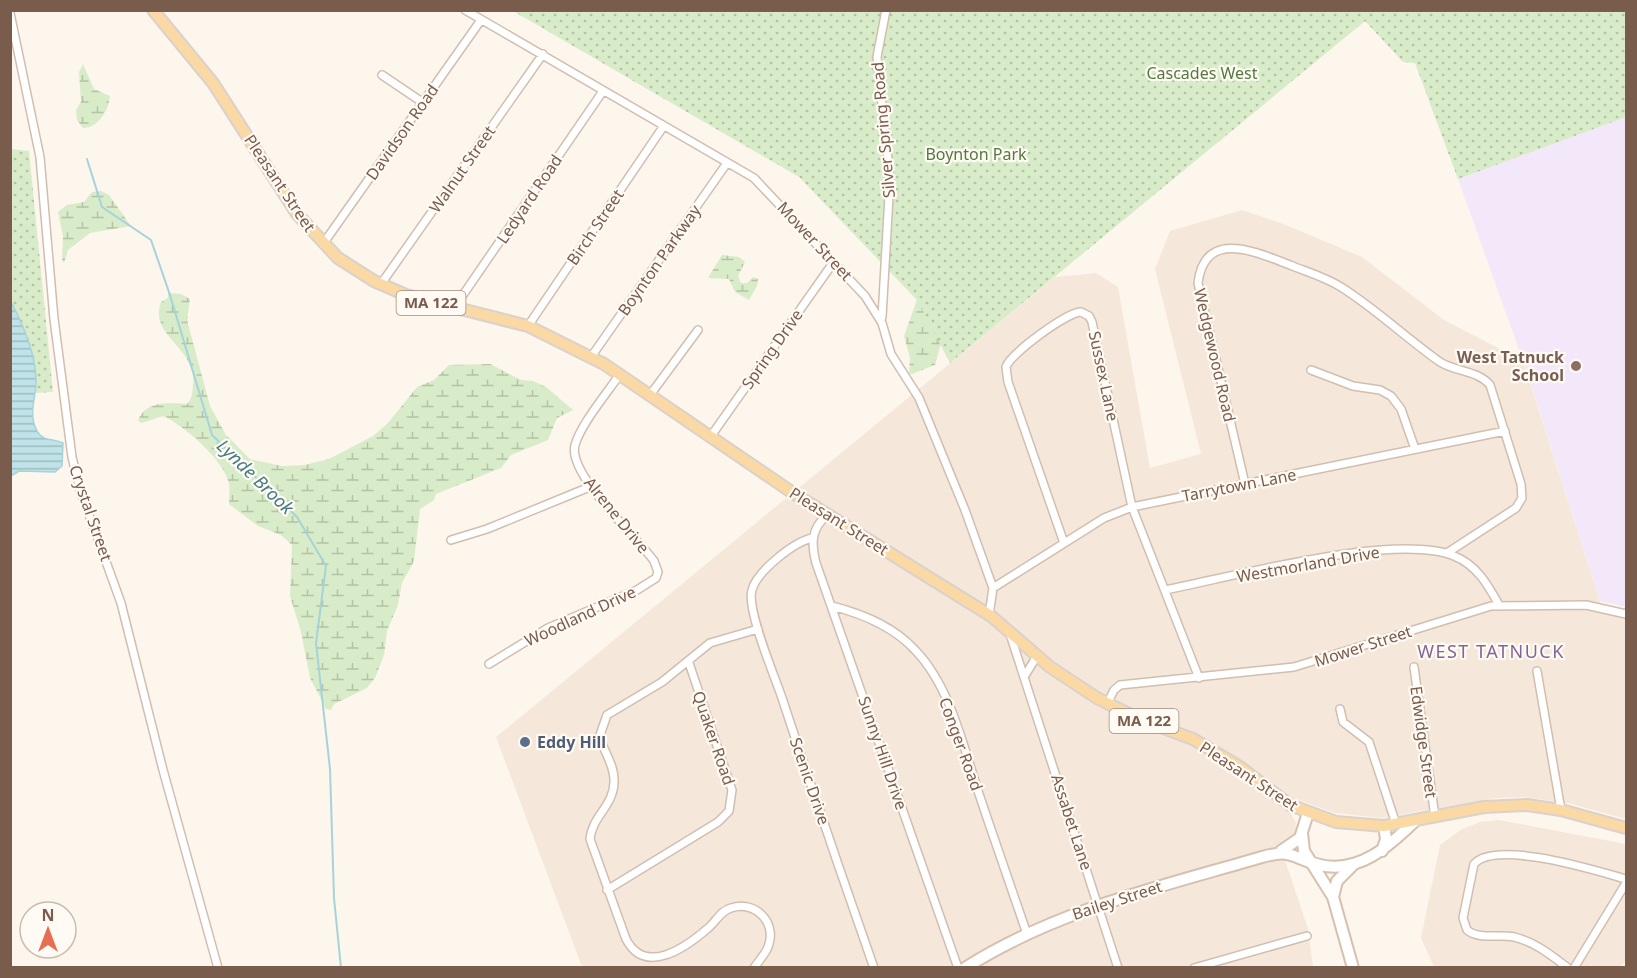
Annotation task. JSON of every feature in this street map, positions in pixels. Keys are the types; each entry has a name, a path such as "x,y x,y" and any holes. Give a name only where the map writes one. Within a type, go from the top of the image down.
{"main road":[{"name":"Pleasant Street","path":"153,10 213,82 291,206 323,244 356,271 423,301 528,326 591,357 620,374 827,515 989,615 1033,653 1081,689 1107,704 1216,752 1283,800 1308,813 1345,824 1384,826 1497,806 1527,805 1561,810 1626,828"}],"street":[{"name":"Mower Street","path":"465,10 543,54 766,188 865,296 882,323 888,348 919,398 943,453 993,588 989,615"},
{"name":"Silver Spring Road","path":"882,323 890,179 877,57 886,10"},
{"name":"Crystal Street","path":"10,13 40,157 54,319 72,457 80,490 121,603 163,770 218,968"},
{"name":"Davidson Road","path":"323,244 481,20"},
{"name":"Walnut Street","path":"381,284 543,54"},
{"path":"382,75 423,102"},
{"name":"Ledyard Road","path":"454,308 603,91"},
{"name":"Birch Street","path":"528,326 663,127"},
{"name":"Boynton Parkway","path":"591,357 727,163"},
{"name":"Wedgewood Road","path":"1245,484 1198,283 1201,269 1209,257 1228,248 1251,250 1335,284 1443,363 1484,379 1492,390 1522,487 1521,502 1448,553"},
{"name":"Spring Drive","path":"711,436 833,263"},
{"name":"Sussex Lane","path":"1064,543 1005,371 1011,357 1074,313 1086,313 1092,322 1132,507 1199,678"},
{"path":"650,395 698,330"},
{"path":"1311,370 1353,386 1380,390 1391,396 1401,409 1415,449"},
{"name":"Alrene Drive","path":"620,374 575,446 577,464 592,486 654,561"},
{"name":"Tarrytown Lane","path":"993,588 1104,518 1132,507 1505,431"},
{"path":"451,540 487,529 592,486"},
{"path":"813,538 814,529 827,515"},
{"name":"Scenic Drive","path":"813,538 798,541 787,550 761,576 751,592 758,629 874,968"},
{"name":"Sunny Hill Drive","path":"813,538 816,563 958,968"},
{"name":"Westmorland Drive","path":"1165,590 1362,552 1419,549 1448,553 1462,559 1480,575 1499,605"},
{"name":"Woodland Drive","path":"489,664 548,628 650,583 657,575 654,561"},
{"name":"Mower Street","path":"1107,704 1114,690 1120,685 1266,672 1304,664 1467,612 1499,605 1587,605 1626,614"},
{"name":"Conger Road","path":"832,606 884,624 915,649 927,664 954,720 1028,934"},
{"path":"754,968 767,950 770,936 767,922 753,909 739,906 729,908 699,935 671,954 652,958 638,954 628,944 590,839 592,827 609,804 614,784 612,764 600,739 602,723 609,712 652,689 689,663 711,643 758,629"},
{"name":"Assabet Lane","path":"1010,632 1100,904 1118,968"},
{"path":"1023,673 1033,653"},
{"name":"Quaker Road","path":"607,890 718,822 729,811 732,790 689,663"},
{"name":"Edwidge Street","path":"1414,667 1435,817"},
{"path":"1537,671 1561,810"},
{"path":"1340,709 1343,722 1369,742 1396,824"},
{"path":"1308,813 1302,833 1303,848 1333,897 1353,968"},
{"path":"1333,897 1337,881 1353,864 1382,851 1414,822"},
{"path":"1382,851 1386,840 1384,826"},
{"name":"Bailey Street","path":"965,968 1028,934 1100,904 1278,853 1296,842 1302,833"},
{"name":"Bailey Street","path":"1278,853 1292,854 1320,865 1353,864"},
{"path":"1568,968 1545,951 1523,940 1508,936 1474,934 1467,930 1463,918 1475,863 1482,858 1505,856 1542,858 1626,881 1574,968"},
{"path":"1618,894 1626,899"},
{"path":"1194,968 1307,936"}],"shaded area":[{"name":"West Tatnuck School","path":"1626,117 1626,607 1600,601 1528,375 1458,179"},
{"path":"1242,210 1286,225 1362,257 1444,320 1523,361 1600,601 1598,610 1626,619 1626,819 1568,803 1523,797 1496,798 1382,818 1335,813 1299,800 1291,814 1296,823 1295,834 1280,845 1308,929 1313,967 977,968 974,955 953,968 582,967 496,737 1055,277 1096,273 1118,287 1150,468 1201,454 1155,269 1170,231"},
{"path":"1499,820 1626,844 1626,961 1620,967 1434,967 1421,938 1440,845 1462,829 1480,822"}],"green space":[{"name":"Boynton Park","path":"513,11 1626,11 1626,117 1458,179 1415,63 1403,62 1365,21 950,363 917,300 799,177"},
{"path":"83,64 94,89 110,96 107,107 98,122 83,128 77,120 76,110 81,102 79,72"},
{"path":"10,149 29,151 53,392 34,393 11,324"},
{"path":"101,191 109,195 131,226 90,233 68,250 64,263 62,260 63,236 58,212 67,205 84,202 92,192"},
{"path":"722,255 739,257 745,262 738,276 741,283 747,283 753,277 758,279 757,286 749,300 735,292 729,279 708,278"},
{"path":"168,293 181,294 190,299 187,320 210,406 226,435 250,459 282,466 305,465 329,459 373,436 388,423 417,387 434,380 449,365 490,364 521,380 533,381 546,387 573,410 557,418 548,440 511,455 501,468 436,494 434,500 420,509 414,561 402,583 398,605 387,631 384,655 375,678 367,688 334,704 331,710 326,709 310,678 301,632 290,596 292,545 281,535 258,526 229,504 229,486 226,475 212,455 192,435 163,416 142,423 138,421 141,414 152,406 165,403 187,404 192,396 193,373 188,361 161,324 159,314 161,302 168,298"},
{"path":"919,294 942,340 935,365 912,374 909,373 910,358 904,336"}],"water":[{"path":"10,300 31,348 36,385 33,416 36,429 44,438 63,443 62,466 55,472 19,471 11,476"}],"waterway":[{"name":"Lynde Brook","path":"87,159 102,207 151,240 212,435 297,517 326,566 316,643 330,769 334,898 341,968"}],"place":[{"name":"West Tatnuck School","path":"1576,366"},
{"name":"Eddy Hill","path":"525,742"}],"district":[{"name":"WEST TATNUCK","path":"1491,652"}],"park label":[{"name":"Cascades West","path":"1202,73"}]}
